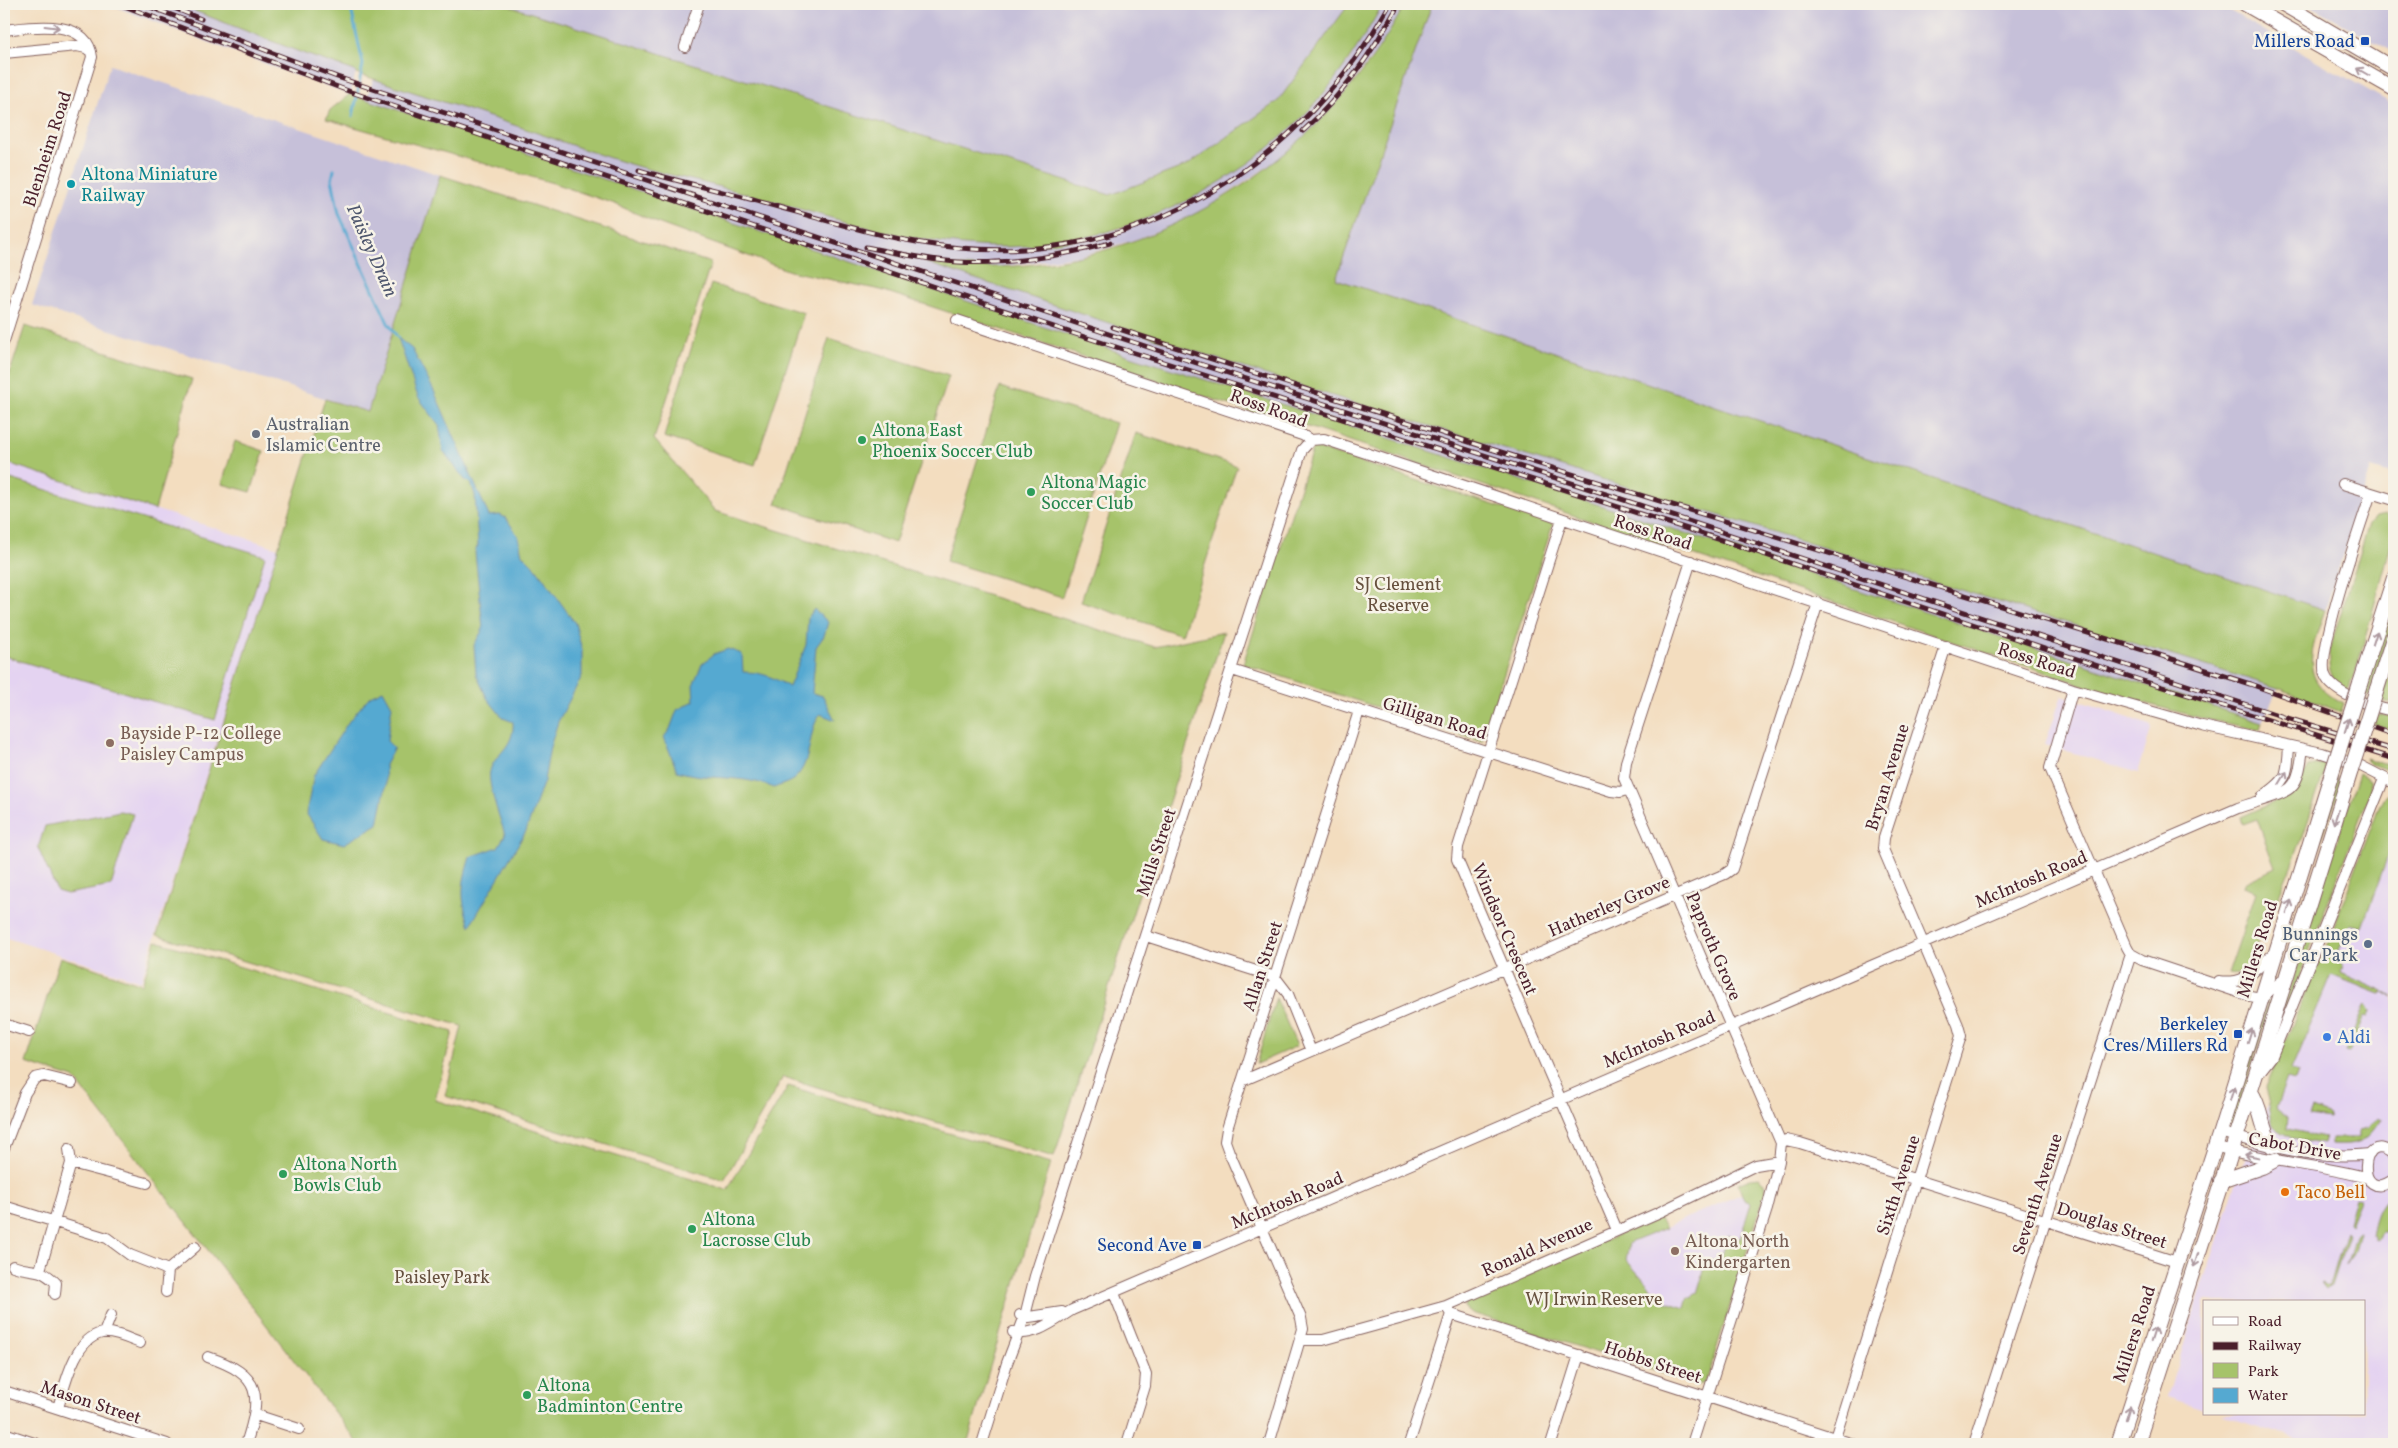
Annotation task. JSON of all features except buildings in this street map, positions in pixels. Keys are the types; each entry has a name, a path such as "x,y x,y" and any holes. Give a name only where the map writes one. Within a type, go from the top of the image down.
{"main road":[{"path":"2245,4 2394,89"},
{"path":"2283,4 2394,69"},
{"name":"Millers Road","path":"2137,1444 2253,1085 2343,765 2360,684 2394,578"},
{"name":"Millers Road","path":"2118,1444 2220,1132 2275,953 2343,765 2377,689 2394,635"},
{"path":"2253,1085 2263,1129 2272,1146"},
{"path":"2221,1181 2262,1168 2275,1160"}],"street":[{"path":"685,47 699,4"},
{"path":"4,30 46,26 62,29 81,38 91,52"},
{"path":"4,53 77,46 86,48 91,52"},
{"name":"Blenheim Road","path":"4,341 90,69 91,52"},
{"name":"Ross Road","path":"957,320 1265,422 1311,440 1324,440 2073,689 2134,708 2303,749 2389,781"},
{"name":"Mills Street","path":"982,1444 1016,1333 1302,450 1311,440"},
{"path":"2343,484 2394,500"},
{"path":"2371,494 2326,640 2324,674 2330,684 2342,693 2394,711"},
{"name":"Windsor Crescent","path":"1562,519 1458,847 1457,859 1617,1230"},
{"name":"Paproth Grove","path":"1691,561 1626,762 1624,778 1781,1143"},
{"name":"Hatherley Grove","path":"1242,1081 1724,874 1735,863 1818,603"},
{"name":"Bryan Avenue","path":"1923,943 1883,849 1884,838 1946,646"},
{"name":"Gilligan Road","path":"1232,670 1611,791 1620,792 1629,789"},
{"path":"2073,689 2050,768 2131,954 2142,960 2261,998 2284,979"},
{"name":"Allan Street","path":"1302,1340 1301,1318 1226,1141 1227,1128 1359,711"},
{"name":"McIntosh Road","path":"2259,799 2284,779 2288,770 2289,746"},
{"name":"McIntosh Road","path":"1016,1333 1038,1330 1072,1310 1560,1099 2259,799 2280,796 2293,786 2303,749"},
{"name":"Millers Road","path":"2253,1085 2272,1056 2389,781"},
{"path":"1146,936 1275,977 1288,994 1311,1051"},
{"name":"Sixth Avenue","path":"1839,1441 1961,1036 1923,943"},
{"path":"2203,979 2230,983 2245,979 2275,953"},
{"name":"Seventh Avenue","path":"1974,1444 2131,954"},
{"path":"4,1024 29,1032"},
{"path":"4,1148 26,1093 35,1078 44,1076 72,1083"},
{"name":"Cabot Drive","path":"2220,1132 2272,1146 2327,1156 2370,1154 2383,1150 2394,1155"},
{"name":"Douglas Street","path":"1781,1143 1786,1140 1800,1143 2177,1262"},
{"path":"1692,1444 1767,1209 1779,1161 1781,1143"},
{"name":"Cabot Drive","path":"2215,1146 2275,1160 2331,1168 2368,1178 2379,1184 2394,1179"},
{"path":"40,1270 71,1163 69,1149"},
{"path":"2368,1178 2365,1163 2370,1154"},
{"name":"Ronald Avenue","path":"1302,1340 1323,1340 1448,1310 1756,1165 1779,1161"},
{"path":"71,1163 147,1183"},
{"path":"4,1206 106,1238 130,1255 168,1270"},
{"path":"166,1292 168,1270 195,1247"},
{"path":"12,1266 26,1271 40,1270 56,1283 55,1294"},
{"path":"1114,1293 1146,1374 1145,1386 1127,1444"},
{"name":"McIntosh Road","path":"1022,1315 1043,1316 1072,1310"},
{"path":"1409,1444 1448,1310"},
{"name":"Hobbs Street","path":"1448,1310 1579,1355 1853,1444"},
{"path":"104,1333 111,1315"},
{"path":"58,1408 74,1358 91,1338 104,1333 140,1343"},
{"path":"1269,1444 1302,1340"},
{"path":"1551,1444 1579,1355"},
{"path":"208,1357 232,1365 244,1373 256,1395 256,1415 246,1444"},
{"name":"Mason Street","path":"4,1391 167,1444"},
{"path":"256,1415 299,1429"},
{"path":"4,1433 37,1444"}],"shaded area":[{"path":"108,4 177,4 305,54 356,71 351,92 350,94 279,69"},
{"path":"503,4 1347,4 1344,11 1278,101 1188,165 1110,195"},
{"path":"1383,4 1405,4 1389,35 1337,103 1303,139 1280,158 1213,204 1184,220 1137,239 1079,256 1003,266 962,267 928,263 1291,383 2278,688 2262,723 1618,511 1127,355 366,99 374,78 638,166 851,224 901,236 977,246 1034,245 1096,235 1127,227 1180,203 1232,174 1291,127 1349,61"},
{"path":"1432,4 2218,4 2394,105 2394,475 2371,468 2325,610 1336,279"},
{"path":"2308,4 2394,4 2394,52 2371,40"},
{"name":"Altona Miniature Railway","path":"110,65 440,175 368,412 32,305"},
{"name":"Bayside P-12 College Paisley Campus","path":"4,462 278,548 141,981 4,937"},
{"path":"2062,695 2152,726 2138,773 2045,744"},
{"path":"2394,800 2394,1444 2311,1444 2226,1416 2366,1416 2366,1300 2203,1300 2203,1409 2167,1397 2236,1183"},
{"name":"Altona North Kindergarten","path":"1741,1194 1744,1200 1751,1203 1740,1239 1728,1236 1721,1260 1685,1308 1663,1301 1626,1260 1629,1243"}],"green space":[{"path":"177,4 503,4 1110,195 1188,165 1278,101 1344,11 1347,4 1383,4 1350,58 1311,108 1278,140 1241,168 1201,193 1158,214 1114,230 1068,241 1022,246 976,246 916,238 856,225 740,192 640,167 356,73 355,71 305,54"},
{"path":"1405,4 1432,4 1336,279 2325,610 2315,639 2312,664 2314,675 2319,685 2344,703 2341,712 2278,688 1291,383 924,262 997,267 1069,259 1138,239 1204,209 1265,169 1320,121 1367,65"},
{"path":"350,94 1127,355 1618,511 2262,723 2260,730 2205,719 2113,695 1305,426 1303,429 881,290 790,271 660,224 615,204 553,183 326,119 330,110"},
{"path":"440,175 711,263 654,439 715,511 1155,647 1224,632 1054,1157 783,1077 724,1180 445,1096 462,1026 157,935 325,399 368,412"},
{"path":"711,284 804,313 755,465 664,437"},
{"path":"25,326 192,379 155,510 4,462 4,391"},
{"name":"Altona East Phoenix Soccer Club","path":"829,338 949,376 895,543 776,504"},
{"name":"Altona Magic Soccer Club","path":"1000,387 1116,423 1062,597 946,561"},
{"path":"1136,433 1237,466 1182,635 1081,602"},
{"path":"235,441 264,451 251,492 222,484"},
{"name":"SJ Clement Reserve","path":"1313,447 1553,524 1482,741 1243,664"},
{"path":"4,477 265,556 215,720 4,656"},
{"path":"2385,514 2394,521 2394,534 2354,678 2350,681 2348,690 2337,683 2331,674 2329,651 2369,524 2376,516"},
{"path":"2394,598 2394,616 2369,696 2364,695"},
{"path":"2394,663 2394,703 2381,701"},
{"path":"2378,714 2394,717 2394,730 2374,724"},
{"path":"2366,758 2394,766 2394,773 2368,762"},
{"path":"2325,763 2325,770 2302,839 2269,920 2263,932 2260,931 2258,938 2260,938 2250,964 2241,973 2235,975 2228,974 2256,892 2243,887 2244,883 2275,868 2257,819 2243,824 2241,817 2290,795 2310,766"},
{"path":"2359,773 2370,780 2371,789 2286,1012 2282,1011"},
{"path":"2337,777 2340,789 2310,869 2307,868"},
{"path":"2394,794 2394,839 2362,927 2350,924 2335,960 2343,964 2341,973 2394,997 2384,993 2380,994 2331,975 2291,1070 2298,1073 2295,1081 2287,1079 2276,1108 2288,1117 2287,1129 2325,1137 2323,1144 2293,1139 2279,1131 2272,1121 2265,1087 2328,942 2380,804 2387,795"},
{"path":"120,811 133,814 111,886 67,894 57,891 38,848 45,826"},
{"name":"Paisley Park","path":"156,941 453,1032 435,1100 727,1190 788,1086 1051,1163 967,1444 359,1444 74,1078 26,1063 60,957 142,984"},
{"path":"1276,998 1297,1046 1256,1064"},
{"path":"2268,1001 2271,1003 2232,1127 2230,1120"},
{"path":"2365,1004 2370,1011 2368,1017 2364,1016 2349,1053 2345,1052"},
{"path":"2311,1109 2329,1116 2328,1119 2308,1116"},
{"path":"2377,1118 2381,1120 2376,1128 2361,1142 2349,1145 2331,1145 2331,1138 2359,1138 2359,1131 2368,1129"},
{"name":"WJ Irwin Reserve","path":"1759,1178 1765,1183 1766,1190 1709,1373 1705,1382 1699,1385 1472,1313 1465,1307 1466,1302 1486,1289 1659,1218 1666,1228 1629,1243 1626,1260 1663,1301 1685,1308 1688,1297 1692,1298 1694,1293 1697,1294 1707,1261 1721,1259 1728,1235 1740,1239 1751,1203 1744,1200 1738,1184 1750,1179"},
{"path":"2394,1194 2394,1223 2391,1234 2382,1231 2378,1240 2374,1239 2374,1236 2371,1235 2380,1206"},
{"path":"2355,1197 2361,1198 2350,1225 2348,1223"},
{"path":"2346,1232 2348,1235 2332,1286 2327,1289 2322,1283 2330,1286"},
{"path":"2359,1232 2354,1251 2346,1266 2356,1233"}],"water":[{"path":"398,338 412,349 434,391 489,516 500,515 506,518 518,536 522,554 536,568 575,623 582,650 582,676 558,722 550,747 544,781 526,831 470,926 463,900 463,884 470,857 498,847 505,835 492,794 490,771 492,765 511,738 513,722 503,718 487,698 476,674 474,645 483,629 475,552 478,545 475,495 471,483 465,480 443,451 439,425 418,397"},
{"path":"814,609 828,622 824,636 816,647 812,693 823,696 835,720 820,714 813,730 805,764 801,771 788,783 774,788 750,781 701,776 677,771 664,737 670,729 677,710 694,701 693,685 702,664 714,654 728,649 742,654 743,672 767,676 789,687 806,645 808,618"},
{"path":"383,690 392,706 387,741 394,748 385,765 386,785 378,824 344,844 323,839 306,813 314,775 349,721 370,696"}],"waterway":[{"path":"350,4 363,64 353,116"},
{"name":"Paisley Drain","path":"334,170 332,179 339,214 388,323 398,338"}],"railway":[{"path":"119,4 351,92 1069,332 1700,533 2143,681 2394,759"},
{"path":"142,4 337,77 1178,357 1615,497 2287,718 2394,750"},
{"path":"164,4 201,19"},
{"path":"639,170 861,230 935,245 960,248 1028,249 1093,239 1154,220 1211,192 1264,155 1312,111 1354,61 1390,4"},
{"path":"1303,131 1345,87 1379,38 1399,4"},
{"path":"866,247 935,260 977,263 1016,261 1073,252 1110,243"},
{"path":"1113,327 1491,449 2153,653 2250,684 2394,735"}],"place":[{"name":"Millers Road","path":"2365,41"},
{"name":"Altona Miniature Railway","path":"71,184"},
{"name":"Australian Islamic Centre","path":"256,434"},
{"name":"Altona East Phoenix Soccer Club","path":"862,440"},
{"name":"Altona Magic Soccer Club","path":"1031,492"},
{"name":"Bayside P-12 College Paisley Campus","path":"110,743"},
{"name":"Bunnings Car Park","path":"2368,944"},
{"name":"Berkeley Cres/Millers Rd","path":"2238,1034"},
{"name":"Aldi","path":"2327,1037"},
{"name":"Altona North Bowls Club","path":"283,1174"},
{"name":"Taco Bell","path":"2285,1192"},
{"name":"Altona Lacrosse Club","path":"692,1229"},
{"name":"Second Ave","path":"1197,1245"},
{"name":"Altona North Kindergarten","path":"1675,1251"},
{"name":"Altona Badminton Centre","path":"527,1395"}]}
